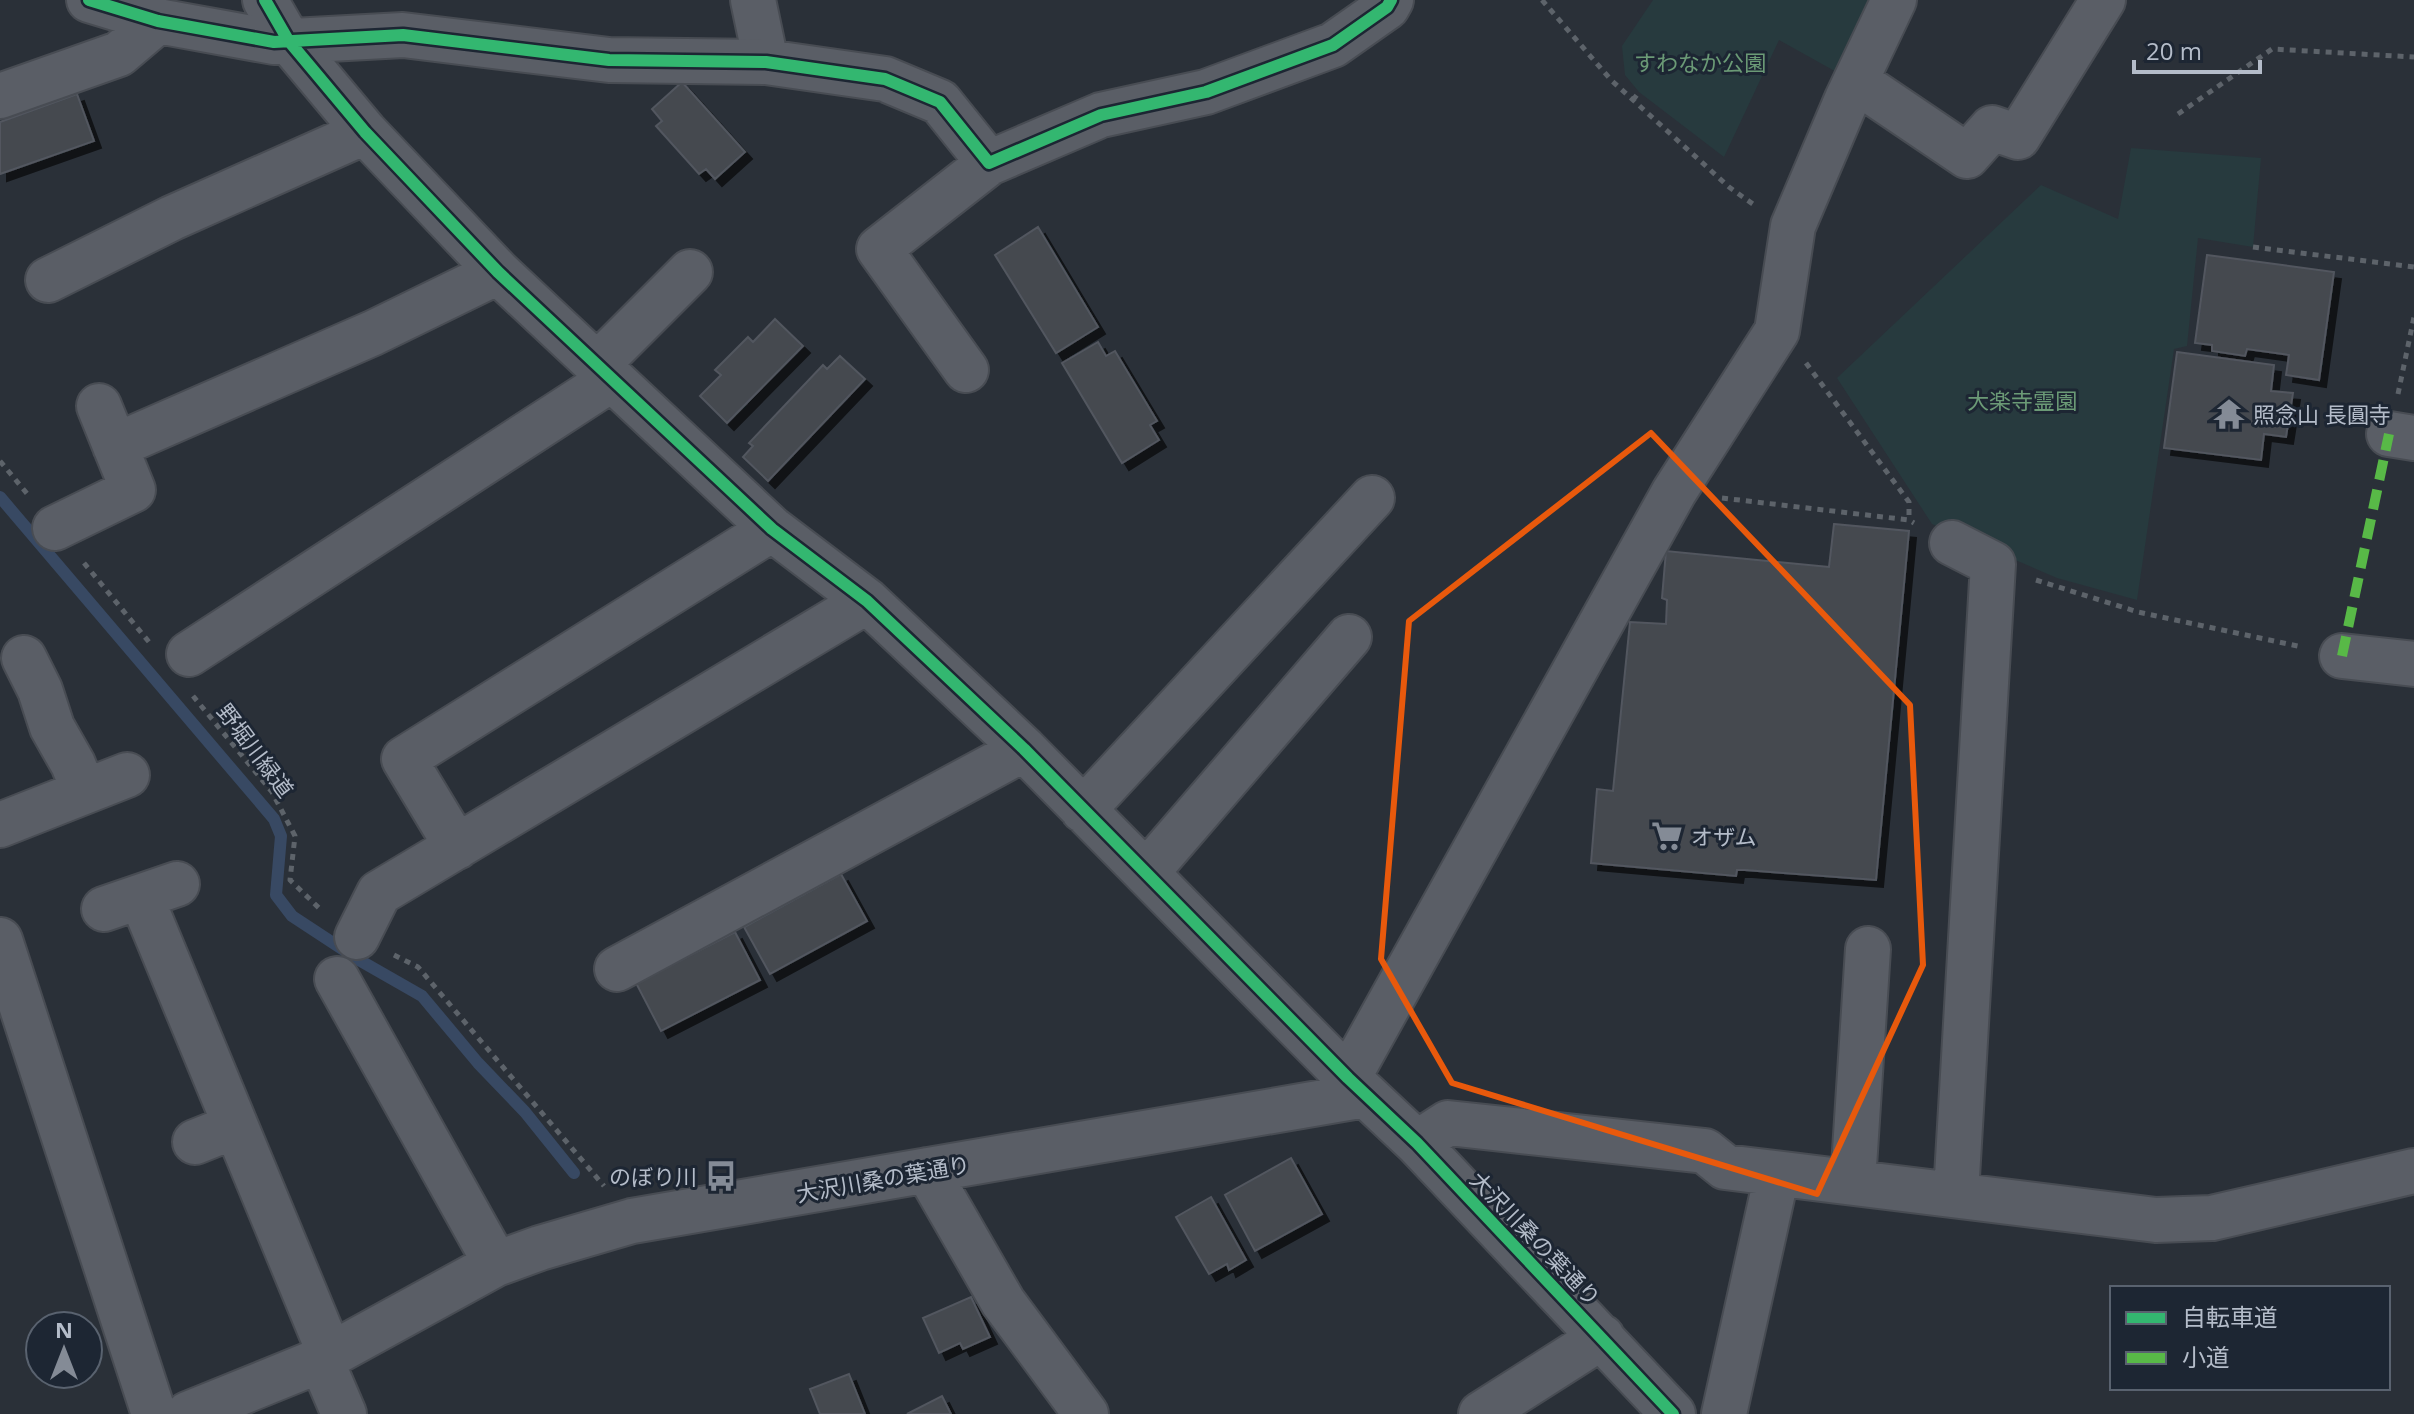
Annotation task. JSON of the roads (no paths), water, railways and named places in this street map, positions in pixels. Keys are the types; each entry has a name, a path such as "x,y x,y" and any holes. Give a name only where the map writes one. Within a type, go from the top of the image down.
{"street":[{"path":"89,0 158,21 274,42 403,35 609,60 766,62 885,79 940,102 989,163"},
{"path":"265,0 288,40 365,132 498,272 772,529 867,601 1024,749 1357,1087 1674,492 1777,331 1792,233 1894,0"},
{"path":"753,0 766,62"},
{"path":"966,370 879,249 989,163 1101,115 1206,92 1333,45 1387,7 1391,0"},
{"path":"1856,81 1967,156 1992,128 2018,137 2103,0"},
{"path":"0,96 119,54 158,21"},
{"path":"48,280 172,218 365,132"},
{"path":"115,446 373,333 498,272"},
{"path":"175,662 604,372 690,272"},
{"path":"55,528 133,490 99,406"},
{"path":"1083,810 1372,498"},
{"path":"457,847 404,759 772,529"},
{"path":"1952,543 1993,564 1956,1194"},
{"path":"357,937 379,893 867,601"},
{"path":"1146,873 1349,637"},
{"path":"2342,656 2414,664"},
{"path":"24,658 40,690 52,727 84,791"},
{"path":"617,969 1024,749"},
{"path":"0,825 127,775"},
{"path":"141,897 235,1126 325,1357 344,1414"},
{"path":"0,940 154,1414"},
{"path":"1853,1182 1868,949"},
{"path":"337,979 496,1264"},
{"name":"大沢川桑の葉通り","path":"188,1414 325,1357 496,1264 632,1221 927,1170 1357,1087 1417,1143 1673,1414"},
{"path":"1417,1143 1448,1123 1705,1151 1725,1167 2156,1220 2212,1218 2414,1171"},
{"path":"195,1142 235,1126"},
{"path":"927,1170 1003,1302 1086,1414"},
{"path":"1724,1414 1777,1174"},
{"path":"1481,1414 1602,1337"}],"waterway":[{"path":"0,497 274,819 281,836 276,895 292,916 422,996 478,1063 525,1112 574,1173"}],"place":[{"name":"照念山 長圓寺","path":"2229,414"},
{"name":"オザム","path":"1667,836"},
{"name":"のぼり川","path":"721,1176"}],"park label":[{"name":"すわなか公園","path":"1700,62"},
{"name":"大楽寺霊園","path":"2022,400"}]}
